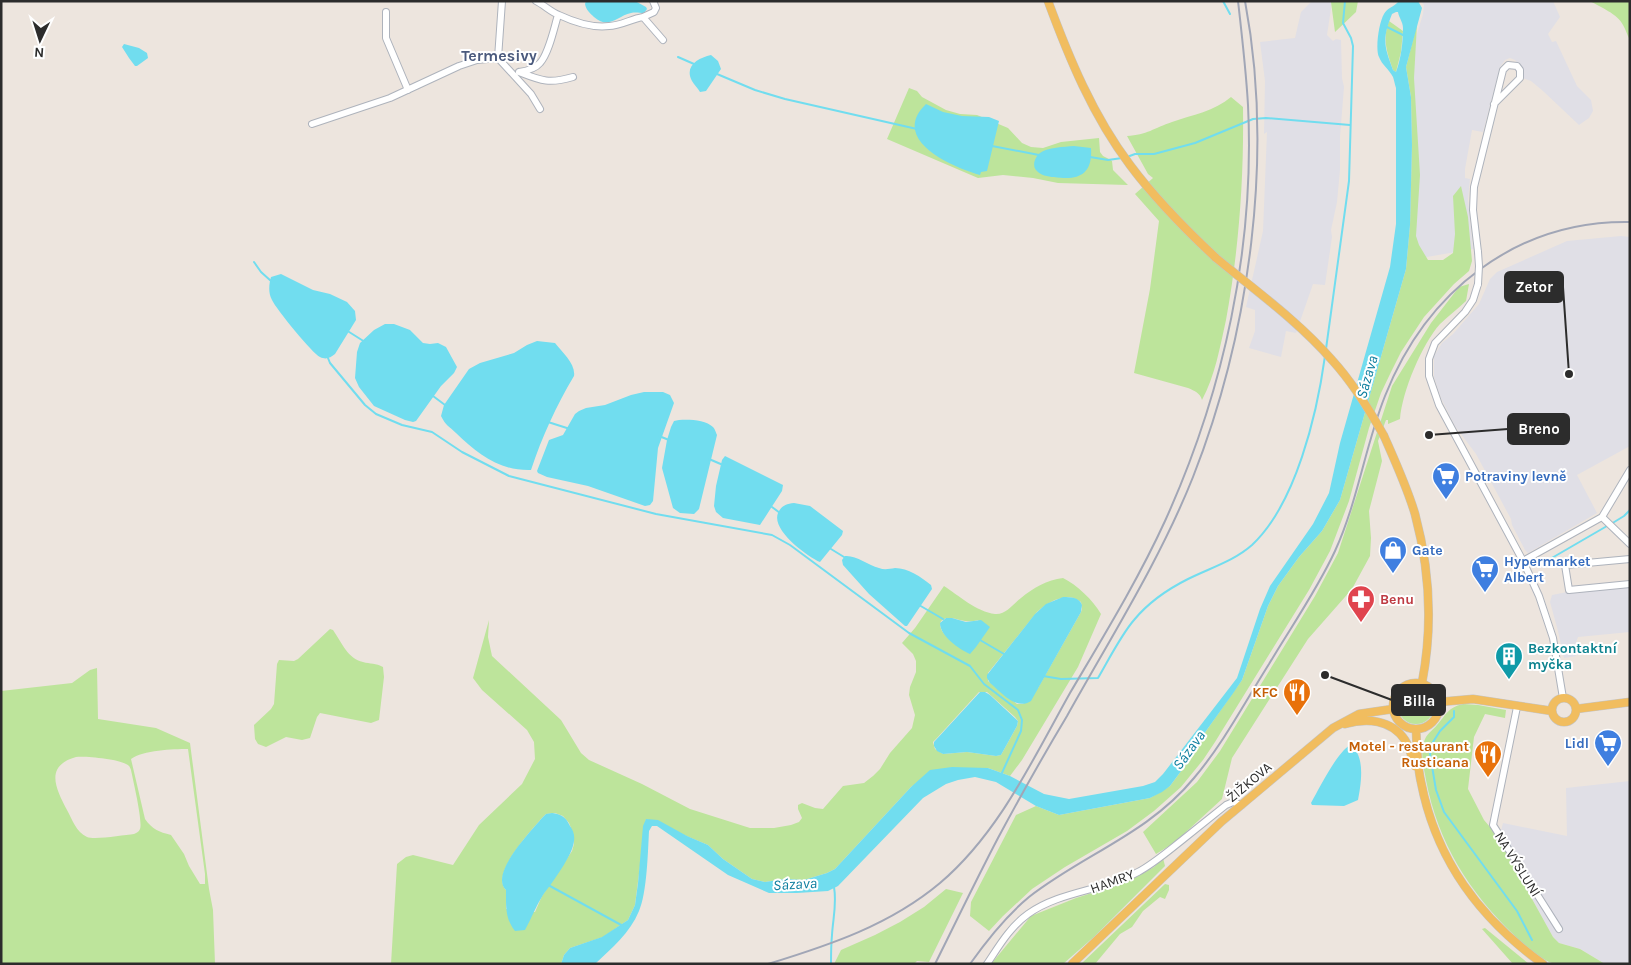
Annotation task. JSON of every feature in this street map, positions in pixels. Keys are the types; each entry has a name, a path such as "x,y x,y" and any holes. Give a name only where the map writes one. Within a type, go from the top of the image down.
{"main road":[{"path":"1048,1 1064,45 1083,86 1129,164 1178,223 1216,258 1309,336 1332,359 1353,385 1384,436 1402,475 1415,513 1427,576 1429,632 1422,683"},
{"path":"1411,683 1422,683 1433,690 1439,702 1439,711 1436,719 1429,726 1416,729 1402,725 1396,718 1393,709 1395,697 1401,688 1411,683"},
{"path":"1563,698 1573,702 1576,709 1575,716 1566,722 1556,720 1552,711 1556,701 1563,698"},
{"path":"1439,702 1467,699 1552,711"},
{"path":"1576,709 1630,702"},
{"name":"ŽIŽKOVA","path":"1072,964 1099,940 1136,902 1242,805 1333,728 1359,714 1393,709"},
{"path":"1333,728 1364,720 1378,721 1391,727 1402,736 1408,745 1434,829 1446,856 1461,882 1479,907 1495,924 1510,939 1543,964"},
{"path":"1416,729 1420,781"}],"street":[{"path":"502,1 498,58 531,94 540,109"},
{"path":"536,1 558,15 580,23 601,26 611,26 631,19 643,18 654,12 656,8 653,1"},
{"path":"386,12 386,38 408,90"},
{"path":"519,72 530,70 540,63 546,53 558,15"},
{"path":"643,18 663,40"},
{"path":"312,124 390,98 459,66 477,60 498,58"},
{"path":"1494,104 1520,78 1520,70 1517,66 1508,65 1503,70 1494,104 1474,187 1473,210 1478,252 1478,284 1473,300 1466,312 1435,343 1429,359 1429,376 1440,405 1539,596 1549,622 1557,656 1563,698"},
{"path":"510,70 548,82 573,77"},
{"path":"1523,562 1602,517 1630,470"},
{"path":"1602,517 1630,544"},
{"path":"1630,559 1565,565 1569,590 1630,584"},
{"name":"NA VÝSLUNÍ","path":"1517,706 1493,825 1558,929"},
{"name":"HAMRY","path":"987,964 1006,936 1028,914 1055,900 1107,885 1137,872 1226,806 1233,802 1242,805"}],"shaded area":[{"path":"1312,1 1332,2 1327,35 1333,41 1336,39 1341,40 1344,87 1340,137 1340,170 1325,285 1313,284 1296,333 1286,331 1281,357 1249,348 1255,331 1255,310 1246,307 1263,231 1267,132 1264,134 1265,81 1260,42 1295,38 1301,12"},
{"path":"1421,1 1553,1 1560,17 1548,34 1552,42 1556,41 1577,86 1591,100 1593,111 1589,118 1579,125 1543,91 1531,81 1523,78 1523,70 1515,60 1510,58 1505,60 1500,67 1483,132 1472,130 1465,169 1465,178 1470,179 1468,200 1473,249 1421,258 1408,257 1414,44 1423,14 1424,5"},
{"path":"1621,236 1630,237 1630,446 1577,475 1597,513 1528,553 1476,454 1455,426 1441,398 1434,377 1434,356 1442,343 1453,334 1479,304 1490,279 1497,272 1567,241"},
{"path":"1630,586 1630,632 1578,637 1575,645 1576,656 1564,658 1550,602 1552,595"},
{"path":"1630,781 1630,964 1605,964 1580,949 1559,943 1553,937 1496,834 1501,831 1503,823 1567,836 1566,788"}],"green space":[{"path":"1328,1 1358,1 1356,12 1335,32 1331,2"},
{"path":"1590,1 1630,1 1630,40 1621,21 1617,17"},
{"path":"1389,21 1403,31 1401,52 1396,72 1393,70 1386,46"},
{"path":"1417,24 1414,78 1420,175 1416,236 1428,260 1443,260 1453,253 1455,234 1453,196 1461,186 1468,217 1472,261 1469,271 1454,284 1424,317 1401,352 1381,393 1369,428 1349,501 1330,551 1309,590 1203,760 1181,787 1154,811 1127,831 1065,867 1032,889 989,931 970,916 971,902 1016,815 1036,806 1059,815 1150,798 1170,786 1193,755 1206,731 1242,680 1268,606 1278,586 1299,557 1322,531 1340,500 1406,269 1410,225 1412,145 1411,97 1406,67"},
{"path":"909,88 917,91 922,97 946,110 960,114 977,115 1008,128 1022,143 1031,147 1043,148 1061,142 1099,138 1100,152 1112,161 1113,170 1128,185 1058,183 1003,175 978,178 887,139"},
{"path":"1231,97 1243,107 1243,161 1237,240 1231,293 1222,341 1214,371 1202,400 1199,394 1188,388 1134,373 1150,289 1159,221 1135,194 1153,178 1148,174 1127,136 1145,133 1203,112 1218,106"},
{"path":"1469,284 1466,301 1440,324 1426,343 1409,382 1400,419 1388,424 1388,420 1386,420 1378,441 1382,461 1369,511 1370,556 1352,589 1308,639 1232,758 1222,799 1174,843 1156,854 1143,832 1197,782 1220,751 1315,596 1338,553 1392,386 1431,323 1459,287"},
{"path":"1063,578 1079,589 1094,603 1101,614 1078,667 1022,760 1010,776 988,768 919,781 911,787 835,869 804,880 785,879 765,882 752,879 723,859 708,845 646,819 635,905 628,920 603,937 570,948 564,955 561,964 391,964 397,864 406,857 413,855 453,865 479,825 522,784 535,759 534,742 527,730 482,690 473,678 489,620 488,637 492,656 561,720 581,753 589,760 642,784 690,809 750,828 774,828 799,822 802,818 798,805 802,803 823,809 843,786 864,783 880,769 890,753 912,728 915,715 909,695 916,672 916,661 913,654 902,643 915,628 944,586 975,607 988,613 999,614 1006,611 1035,588","holes":["1068,597 1081,602 1081,612 1038,688 1023,704 1017,704 988,681 988,673 1037,612 1044,606","946,618 965,621 979,620 952,641 941,630 941,621","979,692 987,692 1018,721 1001,755 967,752 943,754 935,749 933,742","555,813 563,816 569,823 573,833 574,844 572,851 542,896 535,912 506,909 506,890 503,883 503,874 507,864 522,842 546,814"]},
{"path":"330,629 333,630 353,658 383,667 384,677 379,720 371,723 320,713 310,738 302,740 286,737 266,747 258,744 255,739 254,725 274,704 277,664 279,660 294,661 298,659"},
{"path":"97,668 98,719 156,728 190,743 213,910 215,964 1,964 1,691 72,683 90,670","holes":["188,749 205,874 205,884 200,884 184,854 171,835 156,830 145,819 131,759 150,752","76,757 109,759 129,766 136,791 141,825 138,832 103,838 91,838 83,835 77,829 59,794 55,779 56,772 60,766"]},
{"path":"1416,688 1429,693 1434,706 1429,719 1416,724 1403,719 1398,706 1403,693"},
{"path":"1463,704 1506,710 1505,718 1485,714 1474,737 1468,789 1484,820 1496,834 1553,937 1559,943 1580,949 1605,964 1556,964 1538,955 1518,939 1483,902 1447,845 1431,803 1422,752 1425,739 1445,715 1450,710"},
{"path":"1163,858 1165,866 1095,936 1063,964 991,964 1031,916 1076,898 1127,882 1154,867"},
{"path":"1165,884 1169,885 1169,890 1165,899 1160,897 1143,911 1132,927 1120,934 1095,964 1081,964"},
{"path":"946,889 963,893 929,962 917,961 914,964 834,964 841,950 900,922 924,907"},
{"path":"1485,928 1529,964 1513,964 1482,929"}],"water":[{"path":"586,1 635,1 647,9 644,13 631,13 613,21 604,22 599,21 588,11 585,4"},
{"name":"Sázava","path":"1399,1 1418,1 1422,8 1406,67 1411,97 1412,145 1410,225 1406,269 1340,500 1322,531 1299,557 1278,586 1268,606 1242,680 1206,731 1193,755 1170,786 1150,798 1059,815 1036,806 996,782 975,777 958,780 946,784 923,798 838,886 828,891 769,893 728,875 657,826 652,826 649,831 644,894 639,911 631,926 620,940 595,964 561,964 564,955 570,948 602,937 628,920 635,905 643,826 646,819 658,820 708,845 723,859 752,879 765,882 785,879 804,880 835,869 911,787 930,770 952,767 988,768 1010,776 1044,794 1069,799 1143,786 1155,782 1163,774 1237,678 1260,609 1270,586 1313,524 1329,493 1340,443 1390,267 1396,224 1396,88 1393,77 1380,60 1377,48 1382,18 1387,10","holes":["1398,12 1403,26 1403,33 1396,72 1393,70 1385,42 1392,14"]},
{"path":"124,44 139,48 147,53 148,58 135,66 122,47"},
{"path":"711,55 718,61 721,69 706,91 700,92 690,76 691,67 701,58"},
{"path":"926,104 943,112 962,116 989,117 999,121 987,171 981,172 980,175 955,166 941,159 919,140 915,129 917,117"},
{"path":"1074,146 1091,148 1089,164 1082,174 1070,178 1049,177 1036,170 1034,166 1035,161 1043,151 1052,148"},
{"path":"281,274 313,290 330,294 347,302 355,311 356,320 335,354 331,357 324,358 316,354 275,305 270,294 270,280 271,277"},
{"path":"385,324 394,324 410,330 423,343 438,343 446,347 457,367 416,421 413,422 374,406 359,387 355,378 357,352 360,343 374,330"},
{"path":"537,341 555,343 571,363 574,376 550,422 531,470 519,470 490,460 472,448 444,422 441,416 444,405 469,369 480,363 514,353"},
{"path":"644,392 663,392 670,395 674,403 658,448 653,501 650,505 645,506 588,486 547,477 538,473 537,471 549,440 563,435 575,414 586,408 605,405"},
{"path":"674,421 702,421 713,427 717,435 699,509 694,514 680,513 673,508 662,468 671,427"},
{"path":"725,456 783,485 782,491 760,525 723,518 716,512 714,506 716,486 722,460"},
{"path":"794,503 810,506 843,531 842,535 820,562 791,542 780,527 777,520 779,511 784,506"},
{"path":"845,556 853,557 881,569 895,568 909,571 931,585 932,589 907,626 869,594 843,565 842,560"},
{"path":"1063,597 1072,597 1079,600 1082,605 1081,612 1031,701 1020,704 1014,702 990,683 987,675 1035,614 1046,604"},
{"path":"946,618 966,622 981,620 990,627 970,654 961,649 943,633 940,623"},
{"path":"980,692 990,695 1018,721 1001,755 967,752 943,754 937,751 934,742"},
{"path":"1350,745 1355,750 1360,763 1361,778 1358,800 1344,806 1312,805 1311,803 1329,771 1339,756"},
{"path":"552,813 563,816 567,820 574,835 573,847 562,869 540,899 525,930 515,931 509,922 506,890 502,883 503,874 521,842 546,814"}],"waterway":[{"path":"1223,1 1230,14"},
{"path":"1326,349 1349,181 1353,46 1343,23 1345,1"},
{"path":"1385,26 1403,35"},
{"path":"678,57 694,64"},
{"path":"717,74 755,90 785,99 917,129"},
{"path":"1127,157 1135,154 1154,154 1195,143 1253,119 1266,118 1350,125"},
{"path":"992,146 1039,155"},
{"path":"1090,157 1108,160 1122,158"},
{"path":"254,262 271,281"},
{"path":"346,330 365,342"},
{"path":"1043,676 1061,679 1098,678 1124,633 1146,608 1181,583 1230,560 1252,545 1281,506 1302,457 1316,404 1325,356"},
{"path":"328,358 330,363 365,405 376,414 402,425 432,432 462,452 509,476 656,514 772,535 790,545 909,633 970,666 984,684 1018,710 1022,720 1021,731 1001,775"},
{"path":"433,396 445,405"},
{"path":"548,422 570,429"},
{"path":"659,436 669,440"},
{"path":"709,459 723,465"},
{"path":"772,507 780,513"},
{"path":"1611,524 1630,510"},
{"path":"1538,566 1607,526"},
{"path":"831,549 844,557"},
{"path":"919,605 943,619"},
{"path":"980,640 1004,654"},
{"path":"1454,711 1454,717 1440,731 1433,742 1430,754 1436,790 1444,812 1517,911 1532,940"},
{"path":"550,886 623,926"},
{"path":"831,964 835,905 834,887"}],"railway":[{"path":"768,964 836,941 880,922 921,898 961,863 980,842 1013,794 1120,608 1155,543 1186,472 1204,421 1219,370 1231,318 1240,265 1249,159 1248,105 1238,1"},
{"path":"935,964 1006,823 1118,628 1166,538 1193,477 1213,421 1229,363 1242,303 1251,242 1256,181 1257,120 1253,60 1245,1"},
{"path":"970,964 997,929 1029,897 1157,814 1176,797 1205,765 1304,608 1328,566 1350,513 1372,434 1385,396 1403,359 1425,325 1450,295 1480,269 1513,249 1549,234 1588,225 1630,222"}],"place":[{"name":"Zetor","path":"1569,374"},
{"name":"Breno","path":"1429,435"},
{"name":"Potraviny levně","path":"1446,500"},
{"name":"Gate","path":"1393,574"},
{"name":"Hypermarket Albert","path":"1485,593"},
{"name":"Benu","path":"1361,623"},
{"name":"Billa","path":"1325,675"},
{"name":"Bezkontaktní myčka","path":"1509,680"},
{"name":"KFC","path":"1297,716"},
{"name":"Lidl","path":"1608,767"},
{"name":"Motel - restaurant Rusticana","path":"1488,778"}],"district":[{"name":"Termesivy","path":"499,55"}]}
